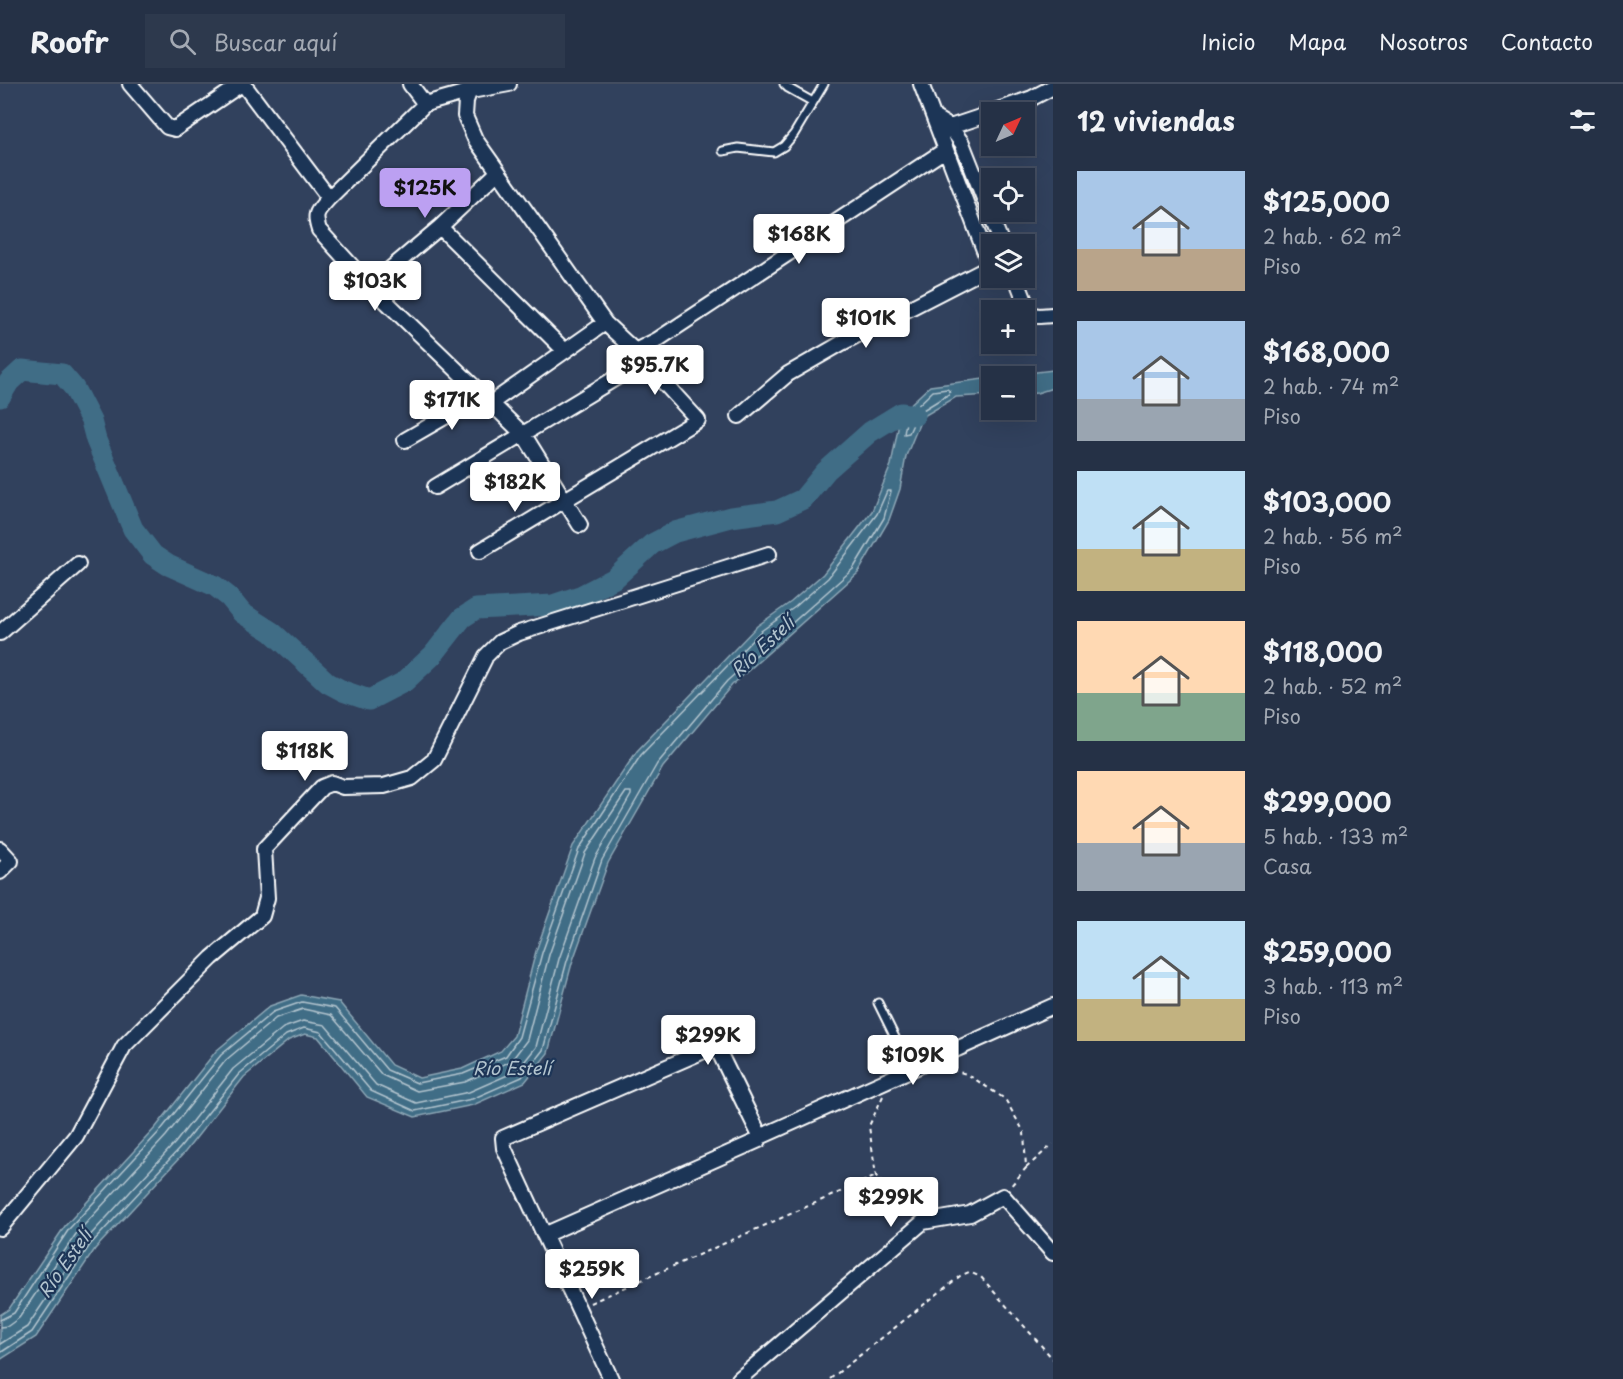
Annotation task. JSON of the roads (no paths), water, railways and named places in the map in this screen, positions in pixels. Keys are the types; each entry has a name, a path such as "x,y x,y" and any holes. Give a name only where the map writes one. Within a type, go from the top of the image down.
{"street":[{"path":"130,84 171,129 175,129 240,85 244,85 329,198"},
{"path":"410,84 425,104"},
{"path":"509,84 471,87 425,104 329,198 316,212 315,218 319,230 370,286 524,435 580,525"},
{"path":"739,416 788,374 842,343 984,270 988,264 921,84"},
{"path":"471,87 466,101 465,116 475,139 605,323 640,356 698,420 480,551"},
{"path":"1021,102 1053,87"},
{"path":"950,127 981,117"},
{"path":"935,118 950,127 962,143 998,234"},
{"path":"435,487 524,435 640,356 657,340 945,150"},
{"path":"370,286 440,227 498,172"},
{"path":"440,227 565,351"},
{"path":"1020,288 1030,314 1053,315"},
{"path":"405,440 487,399 565,351 605,323"},
{"path":"0,1228 76,1136 124,1046 212,958 262,916 267,898 264,849 322,787 332,783 343,787 384,786 412,778 434,760 486,656 500,642 519,633 769,554"},
{"path":"0,633 78,564"},
{"path":"0,849 11,861 0,872"},
{"path":"544,1235 1053,1006"},
{"path":"611,1379 504,1148 503,1138 714,1049 720,1054 760,1137"},
{"path":"739,1379 923,1222 970,1214 1003,1196 1053,1253"}],"lane":[{"path":"784,84 813,102"},
{"path":"723,151 738,148 774,152 784,146 794,134 824,84"},
{"path":"878,1003 911,1070"}],"water":[{"path":"1053,370 1053,388 1035,393 1035,372"},
{"name":"Río Estelí","path":"981,379 981,396 956,397 922,417 906,456 900,489 889,520 858,573 732,685 663,767 608,863 572,963 548,1053 525,1082 473,1105 415,1117 367,1097 318,1037 305,1034 289,1040 244,1077 185,1152 95,1249 36,1337 0,1360 0,1315 9,1309 65,1226 156,1127 216,1051 270,1006 301,995 339,1002 391,1065 419,1078 462,1069 501,1051 514,1036 536,951 573,846 637,751 757,626 791,602 823,574 872,511 891,465 901,413 930,386"}],"waterway":[{"path":"0,397 9,382 22,370 62,374 74,388 91,421 96,440 133,529 153,555 168,565 215,586 229,597 242,613 272,632 328,683 369,700 404,682 433,655 462,618 476,609 553,605 580,596 615,578 652,544 675,532 731,517 777,511 803,499 826,471 870,432 901,413 915,415"}]}
